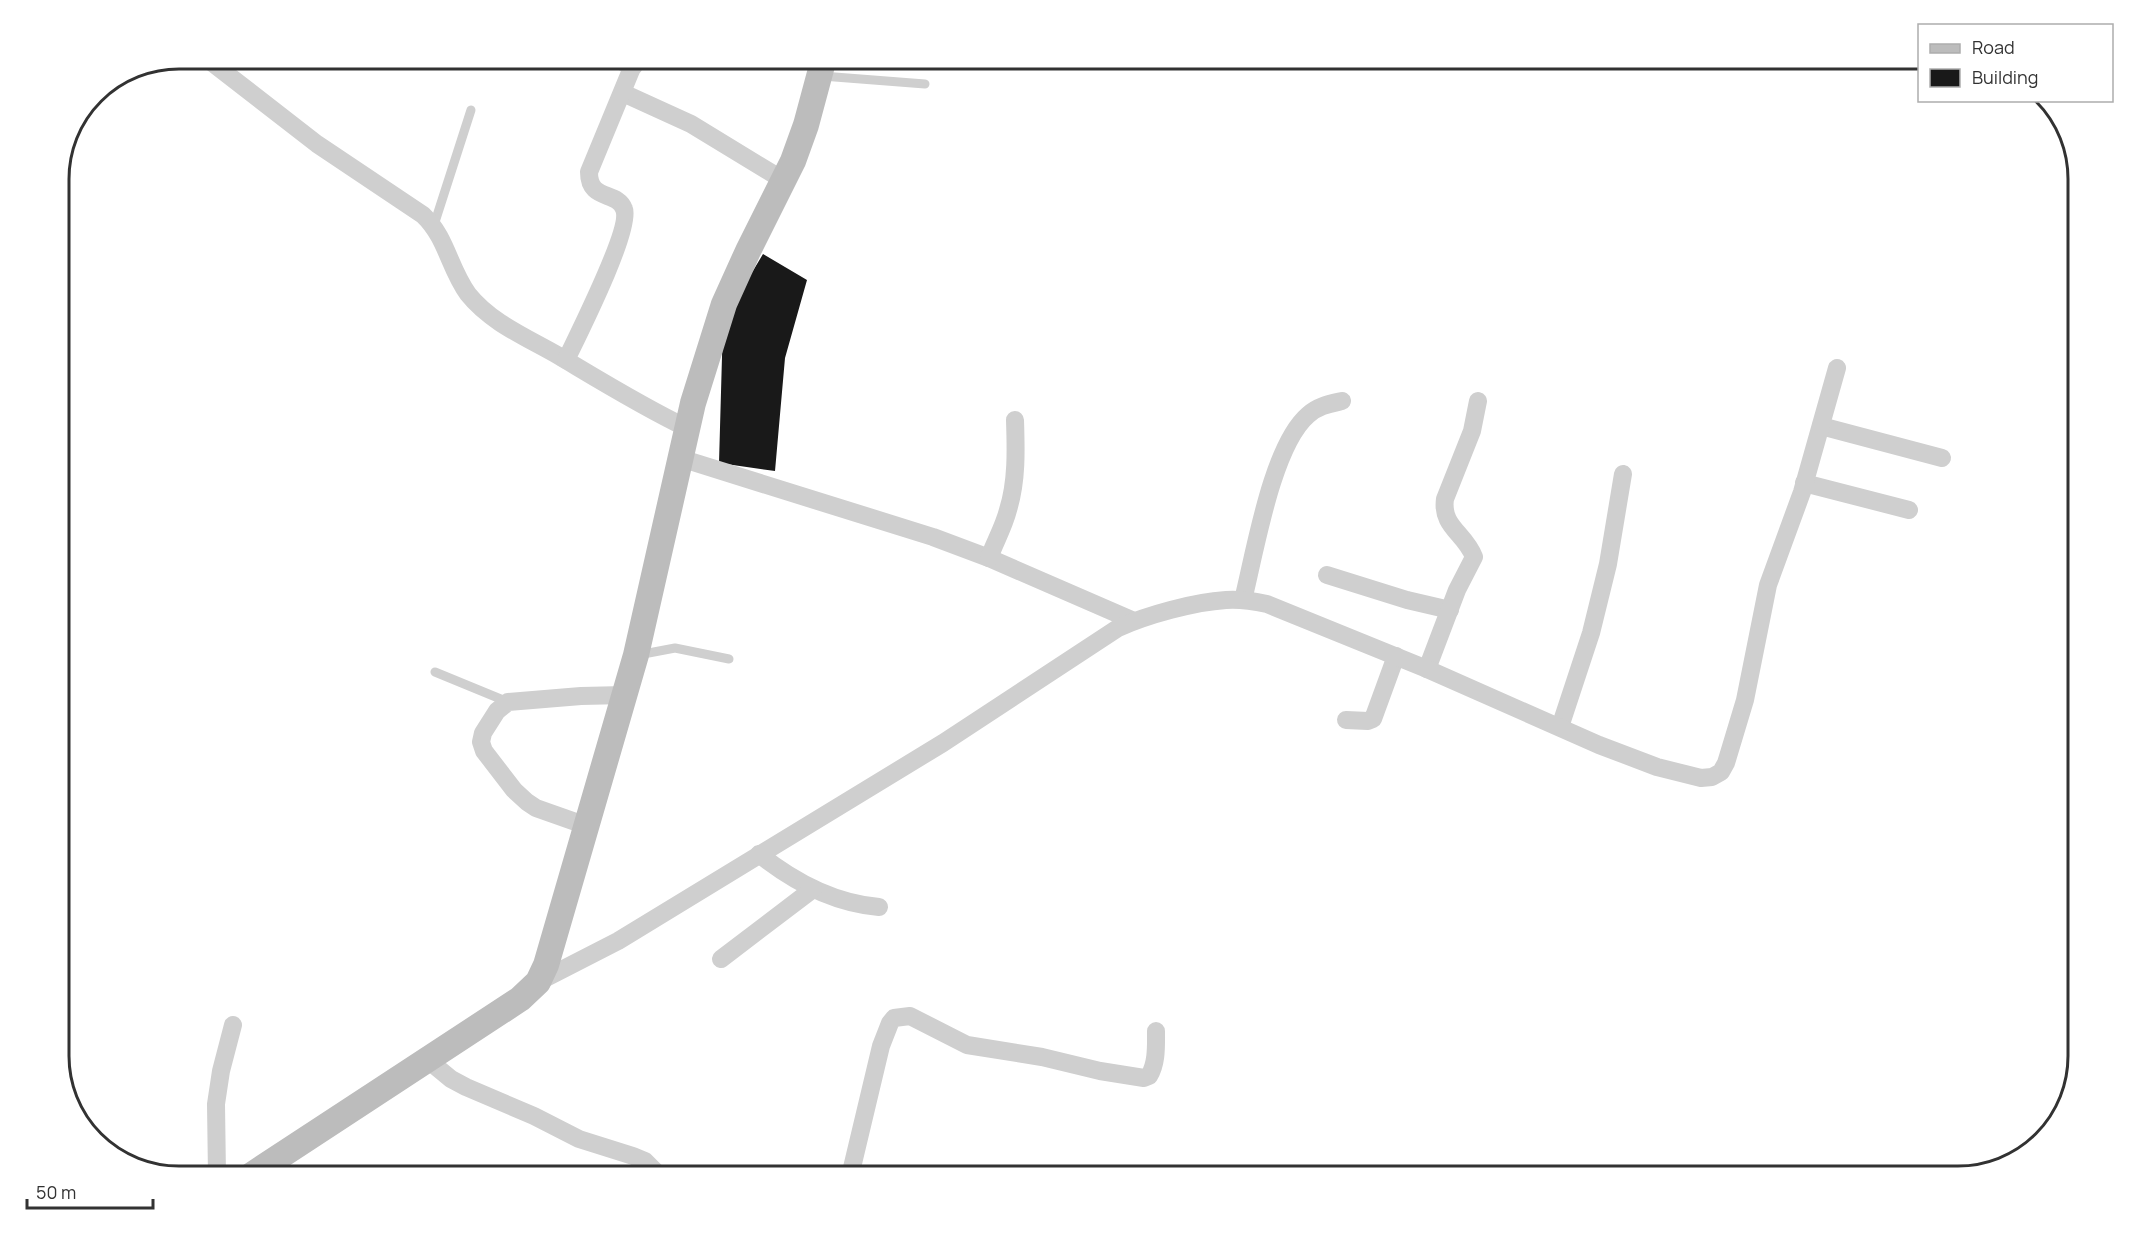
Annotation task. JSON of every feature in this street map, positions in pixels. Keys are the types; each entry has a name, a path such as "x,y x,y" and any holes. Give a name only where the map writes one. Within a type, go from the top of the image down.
{"main road":[{"path":"265,1166 520,999 538,982 546,965 636,655 693,403 724,304 793,161 821,69"}],"street":[{"path":"220,69 317,144 409,204 434,225 468,294 496,320 644,407 687,428"},
{"path":"566,360 592,306 623,229 625,210 621,203 593,188 589,180 589,172 632,69"},
{"path":"623,93 690,124 783,180"},
{"path":"538,982 618,941 943,743 1118,628 1134,621 1209,602 1243,600 1267,604 1657,767 1701,778 1712,777 1721,772 1726,763 1745,700 1768,585 1804,483 1837,368"},
{"path":"1243,600 1276,471 1291,436 1307,415 1324,405 1342,401"},
{"path":"1427,669 1457,590 1474,557 1469,545 1448,523 1444,506 1472,431 1478,401"},
{"path":"988,558 1008,511 1011,497 1017,456 1015,420"},
{"path":"1821,426 1942,458"},
{"path":"680,458 933,537 988,558 1134,621"},
{"path":"1560,727 1591,633 1605,575 1623,474"},
{"path":"1804,483 1909,510"},
{"path":"1327,575 1407,600 1450,610"},
{"path":"1346,720 1368,721 1373,719 1396,657"},
{"path":"586,826 536,808 527,802 514,790 484,751 481,742 483,733 497,711 508,702 625,695"},
{"path":"759,854 782,872 813,889 839,900 879,907"},
{"path":"721,959 813,889"},
{"path":"852,1166 880,1046 894,1018 910,1016 967,1045 1042,1057 1100,1071 1144,1078 1153,1071 1156,1031"},
{"path":"217,1166 216,1104 221,1071 233,1024"},
{"path":"428,1060 450,1079 466,1087 534,1116 579,1140 633,1156 650,1166"}],"lane":[{"path":"834,69 926,84"},
{"path":"434,225 471,110"},
{"path":"636,655 675,648 729,659"},
{"path":"435,672 508,702"}],"building":[{"path":"763,254 807,280 785,358 775,471 719,463 723,321"}]}
